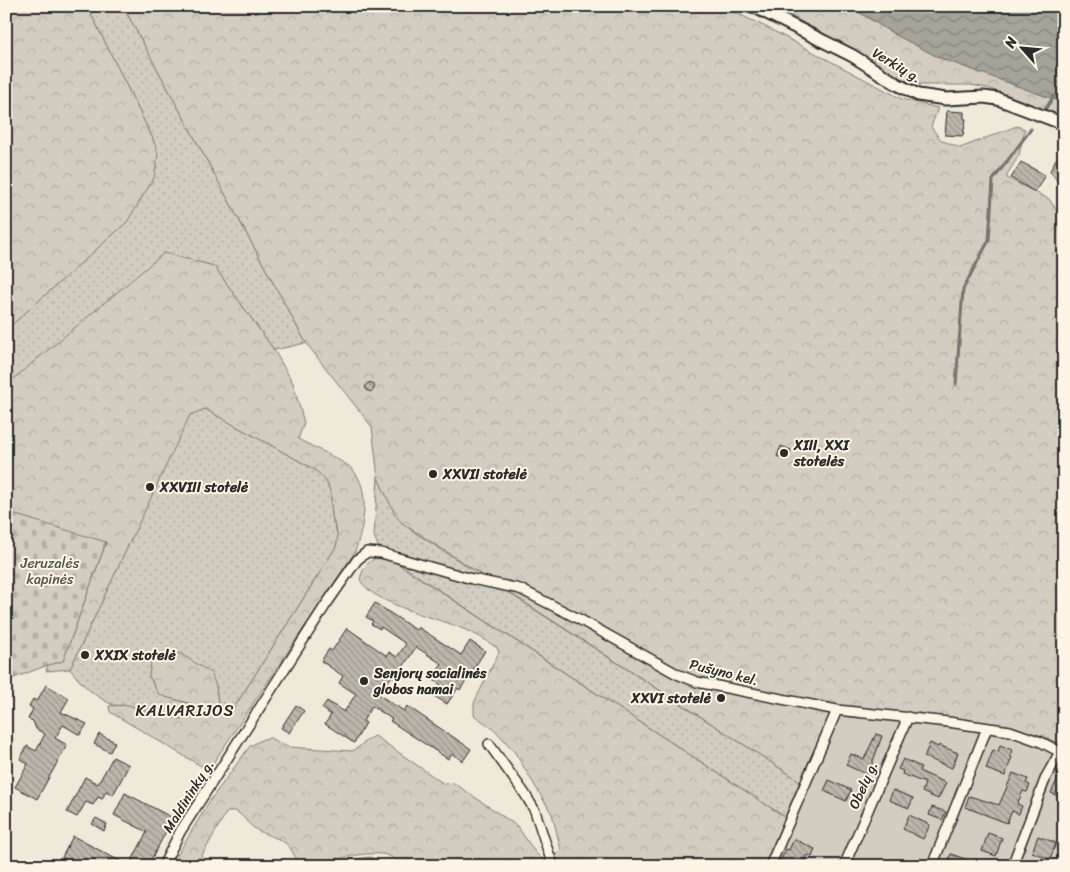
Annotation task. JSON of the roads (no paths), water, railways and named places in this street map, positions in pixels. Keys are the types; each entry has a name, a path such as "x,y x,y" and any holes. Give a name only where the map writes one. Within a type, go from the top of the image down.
{"main road":[{"name":"Verkių g.","path":"753,6 845,52 918,95 946,99 984,97 998,99 1064,124"}],"street":[{"name":"Pušyno kel.","path":"367,552 381,553 472,579 520,589 579,619 677,674 698,682 837,710 908,717 1020,734 1062,753"},
{"name":"Maldininkų g.","path":"163,866 180,832 325,606 357,560 367,552"},
{"path":"770,866 837,710"},
{"name":"Obelų g.","path":"844,866 908,717"},
{"path":"932,866 987,728"},
{"path":"489,744 516,780 535,811 553,866"},
{"path":"1012,866 1046,777 1062,753"}],"water":[{"path":"849,6 1064,6 1064,103 940,58 894,34"},
{"path":"370,857 378,860 381,866 332,866 336,862"}],"waterway":[{"path":"1046,108 1054,96"},
{"path":"956,384 963,289 989,240 993,180 1031,129"}],"place":[{"name":"XIII, XXI stotelės","path":"784,453"},
{"name":"XXVII stotelė","path":"433,474"},
{"name":"XXVIII stotelė","path":"150,487"},
{"name":"XXIX stotelė","path":"85,655"},
{"name":"Senjorų socialinės globos namai","path":"364,681"},
{"name":"XXVI stotelė","path":"721,698"}],"district":[{"name":"KALVARIJOS","path":"185,710"}],"park label":[{"name":"Jeruzalės kapinės","path":"50,572"}]}
